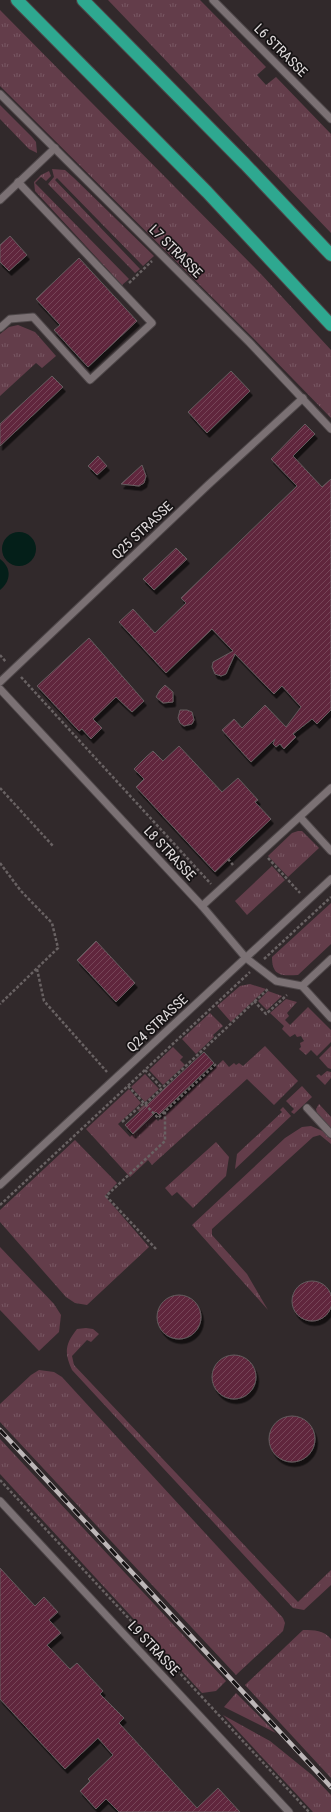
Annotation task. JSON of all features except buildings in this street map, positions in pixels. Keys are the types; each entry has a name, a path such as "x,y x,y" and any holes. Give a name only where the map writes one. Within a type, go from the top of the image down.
{"highway":[{"path":"17,0 207,192 331,324"},
{"path":"83,0 245,164 331,255"}],"lane":[{"name":"L6 STRASSE","path":"213,0 331,119"},
{"name":"L7 STRASSE","path":"0,94 160,253 303,398 331,429"},
{"path":"1,197 55,148"},
{"path":"0,328 10,319 33,317 90,380 152,323 18,182"},
{"name":"Q25 STRASSE","path":"0,682 208,485 303,398"},
{"name":"L8 STRASSE","path":"0,689 202,906 246,958 276,981 299,986"},
{"path":"202,906 331,788"},
{"path":"300,817 331,851"},
{"name":"Q24 STRASSE","path":"0,1185 331,879"},
{"path":"331,958 299,986 331,1018"},
{"path":"307,1108 331,1134"},
{"name":"L9 STRASSE","path":"0,1501 289,1812"}],"path":[{"path":"128,284 160,253"},
{"path":"0,655 218,891"},
{"path":"0,788 53,846"},
{"path":"262,851 316,911"},
{"path":"0,863 21,891 52,923 58,948 0,1004"},
{"path":"0,1205 331,897"},
{"path":"36,969 44,1001 115,1080"},
{"path":"122,1122 162,1088 276,981"},
{"path":"254,1002 266,1014 299,986"},
{"path":"128,1086 158,1118 216,1064"},
{"path":"145,1070 162,1088"},
{"path":"156,1249 106,1196 166,1141 165,1112"},
{"path":"0,1480 309,1812"}],"green space":[{"path":"108,0 200,0 266,67 257,75 266,85 276,77 331,134 331,233"},
{"path":"0,10 261,274 331,350 331,418 253,338 0,86"},
{"path":"0,105 36,142 37,153 29,149 0,119"},
{"path":"52,169 65,170 154,256 143,266 57,178 55,180 140,269 135,273 48,184 54,177"},
{"path":"49,171 51,176 46,181 41,177 35,183 129,279 122,285 35,191 34,182 41,175"},
{"path":"18,325 35,332 56,356 42,368 36,363 0,396 0,334 9,327"},
{"path":"302,831 319,848 288,877 268,856 292,833"},
{"path":"272,866 285,880 247,915 235,901"},
{"path":"331,903 331,944 298,975 279,974 274,968 272,957"},
{"path":"250,984 266,989 231,1022 217,1006 240,986"},
{"path":"268,991 282,996 267,1010 258,1001"},
{"path":"286,999 297,1002 287,1013 289,1016 285,1020 290,1025 308,1007 331,1030 331,1042 317,1056 311,1050 306,1055 299,1049 301,1047 300,1043 304,1041 301,1036 297,1037 295,1034 290,1037 282,1029 284,1026 270,1013"},
{"path":"210,1013 223,1026 196,1054 182,1039"},
{"path":"265,1046 298,1081 274,1105 247,1079 152,1165 148,1160 130,1177 86,1129 129,1089 141,1103 118,1124 130,1137 147,1120 138,1110 144,1105 158,1121 223,1060 229,1067 234,1063 236,1065 239,1063 243,1066"},
{"path":"331,1046 331,1069 328,1068 319,1058"},
{"path":"173,1047 183,1057 180,1060 185,1065 163,1085 149,1070"},
{"path":"327,1071 331,1072 331,1078 325,1085 316,1076 319,1074 321,1076"},
{"path":"145,1074 159,1089 145,1102 131,1087"},
{"path":"302,1086 312,1097 294,1114 291,1112 294,1109 286,1101"},
{"path":"319,1104 331,1117 331,1128 317,1113 316,1109"},
{"path":"283,1107 291,1116 235,1169 237,1154 282,1112 280,1110"},
{"path":"311,1126 325,1132 331,1139 331,1144 320,1135 313,1137 212,1229 212,1235 247,1274 268,1310 192,1225 285,1138 302,1127"},
{"path":"75,1140 117,1183 105,1196 149,1247 87,1305 75,1303 66,1297 0,1222 0,1210"},
{"path":"216,1142 229,1157 226,1176 193,1208 177,1192 172,1196 165,1188"},
{"path":"0,1247 54,1304 61,1315 59,1332 39,1351 0,1310"},
{"path":"77,1329 93,1329 99,1334 91,1342 87,1340 72,1356 74,1365 298,1602 331,1570 331,1585 304,1610 293,1608 72,1370 67,1354 68,1344"},
{"path":"39,1370 54,1372 62,1377 283,1618 285,1623 283,1631 236,1675 0,1422 0,1404 31,1375"},
{"path":"0,1439 226,1681 216,1691 202,1693 0,1474"},
{"path":"303,1630 318,1631 331,1639 331,1778 245,1685"},
{"path":"236,1693 276,1733 224,1707"},
{"path":"223,1715 270,1741 312,1775 331,1795 331,1812 313,1812"}],"shaded area":[{"path":"22,532 29,534 34,539 36,549 34,559 29,564 16,566 9,564 4,559 2,546 4,539 9,534"},
{"path":"0,559 7,566 9,574 6,583 0,590"}],"railway":[{"path":"0,1430 331,1787"}]}
